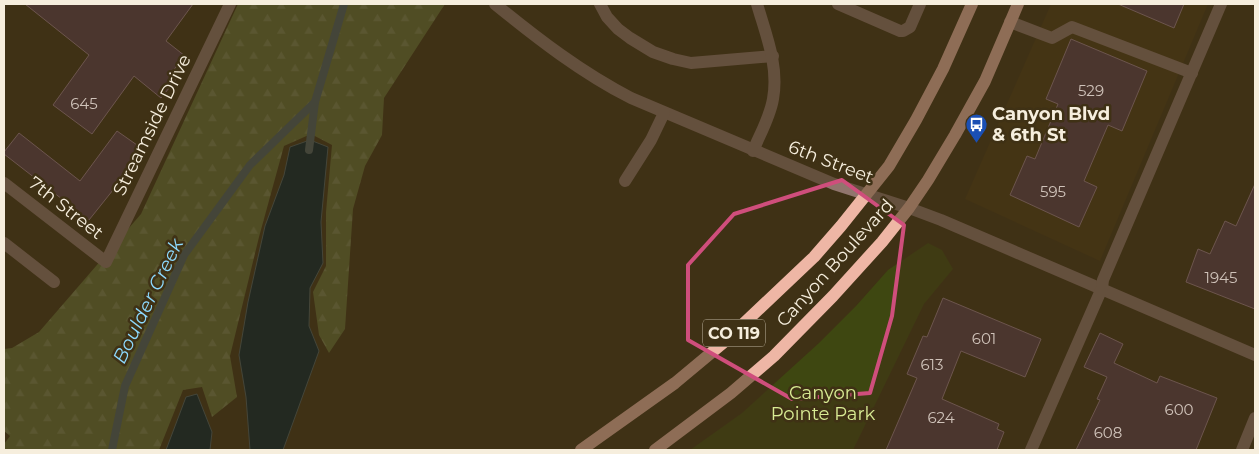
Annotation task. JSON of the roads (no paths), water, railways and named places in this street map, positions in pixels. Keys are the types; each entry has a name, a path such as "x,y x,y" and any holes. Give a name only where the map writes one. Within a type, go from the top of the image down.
{"main road":[{"name":"Canyon Boulevard","path":"581,450 675,383 723,343 814,257 889,166 952,50 972,4"},
{"name":"Canyon Boulevard","path":"655,450 731,393 774,356 839,290 882,242 928,180 970,109 985,81 1018,4"}],"street":[{"name":"Streamside Drive","path":"106,262 230,4"},
{"name":"6th Street","path":"495,4 587,73 631,98 834,184 941,220 1255,354"},
{"path":"600,4 607,17 618,29 653,52 672,60 691,63 773,56"},
{"path":"753,151 773,100 775,79 773,56 756,4"},
{"path":"838,4 900,31 910,27 920,4"},
{"path":"1031,450 1102,288 1103,280 1221,4"},
{"path":"1010,22 1052,38 1072,27 1192,73"},
{"path":"625,181 651,140 664,113"},
{"name":"7th Street","path":"4,183 106,262"},
{"path":"4,243 54,282"},
{"path":"1242,450 1255,418"}],"water":[{"path":"310,140 328,147 321,222 323,263 310,288 309,326 319,351 283,450 250,450 246,397 239,355 248,302 265,226 284,175 290,147"},
{"path":"197,394 212,432 210,450 166,450 186,397"}],"waterway":[{"name":"Boulder Creek","path":"112,450 125,386 184,255 250,165 315,102 344,4"},
{"path":"309,150 315,102"}],"place":[{"name":"Canyon Blvd & 6th St","path":"976,143"}],"park label":[{"name":"Canyon Pointe Park","path":"823,403"}]}
